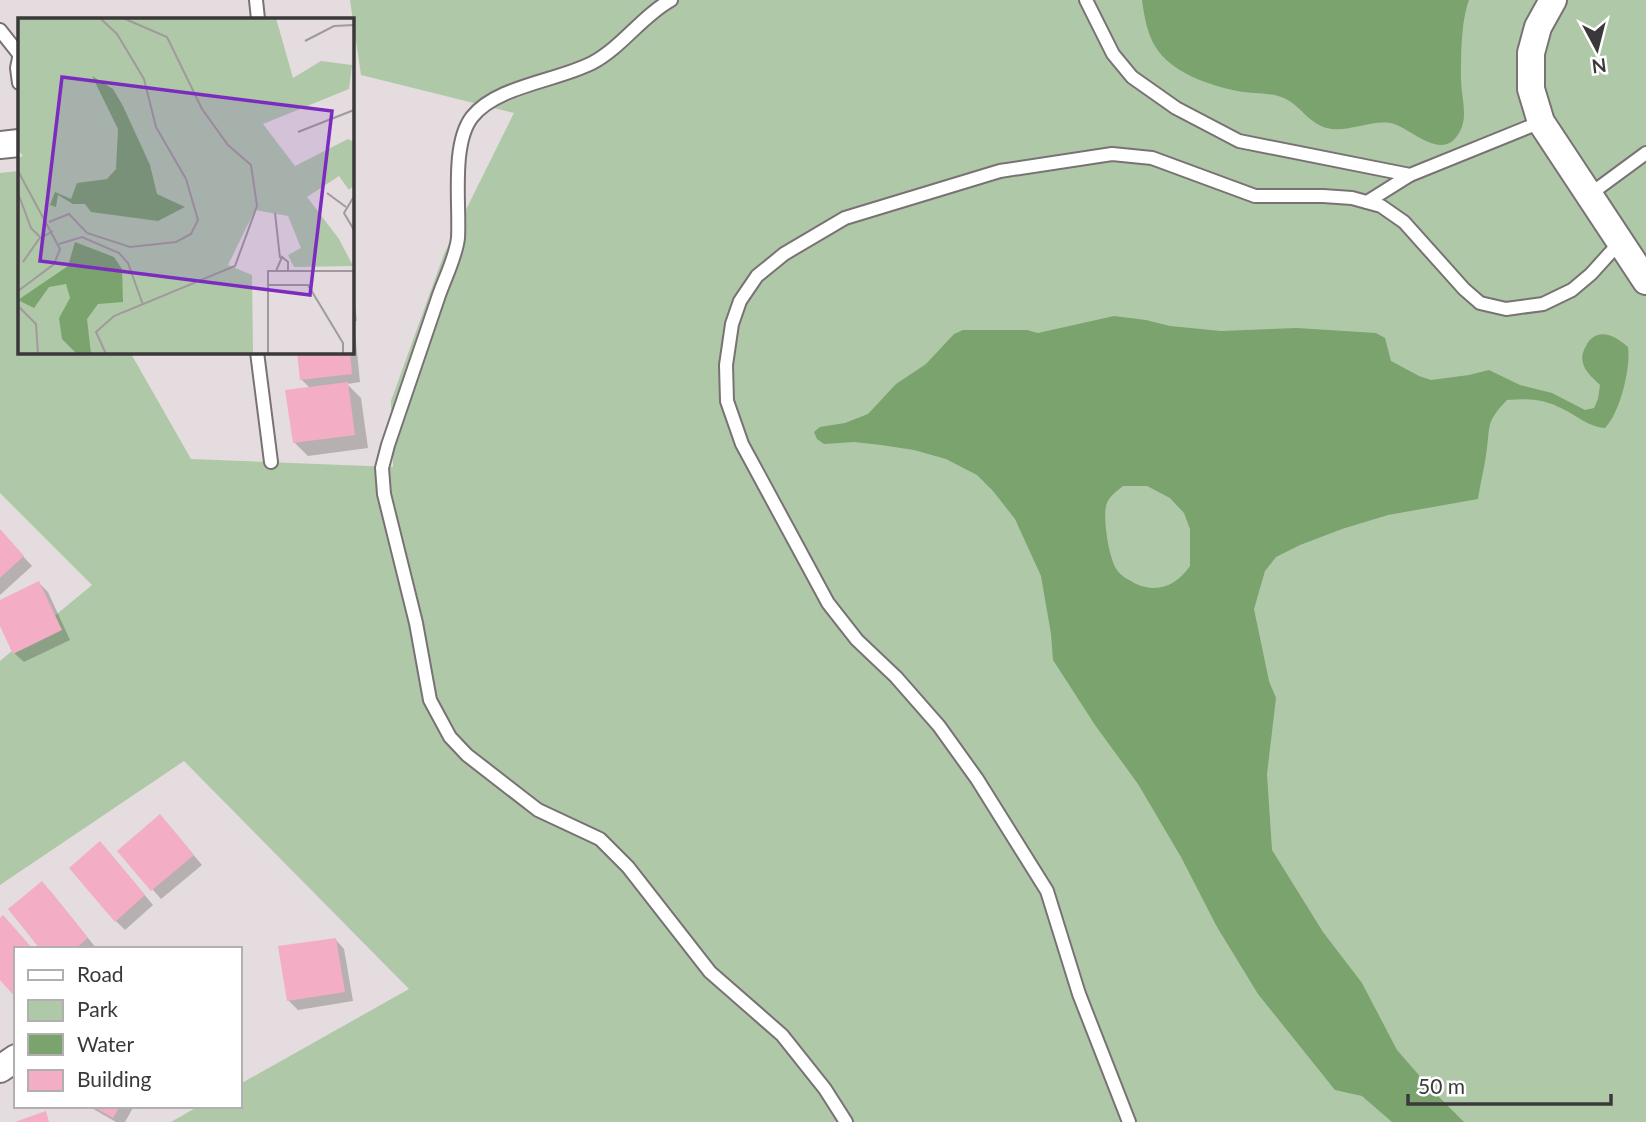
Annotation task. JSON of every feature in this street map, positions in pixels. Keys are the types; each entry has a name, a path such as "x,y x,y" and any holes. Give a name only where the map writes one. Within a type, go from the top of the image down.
{"street":[{"path":"1553,0 1538,27 1531,53 1531,89 1541,121 1646,281"},
{"path":"0,145 18,143"}],"lane":[{"path":"256,0 258,18"},
{"path":"671,0 594,62 569,74 505,94 471,118 463,137 458,167 458,240 388,445 382,468 384,494 416,623 430,700 450,737 467,755 538,810 600,839 628,867 710,972 782,1035 819,1081 846,1122"},
{"path":"1086,0 1113,54 1132,77 1176,108 1239,141 1410,175"},
{"path":"0,30 18,55"},
{"path":"1367,202 1410,175 1541,121"},
{"path":"1589,195 1646,153"},
{"path":"1129,1122 1079,994 1048,891 977,779 939,726 896,677 857,640 828,603 742,444 727,401 726,365 732,324 740,301 757,276 784,254 845,218 1000,171 1112,154 1152,158 1255,196 1352,198 1381,206 1404,222 1480,303 1506,309 1543,304 1572,290 1591,274 1620,242"},
{"path":"257,354 271,462"}],"green space":[{"path":"350,0 1646,0 1646,1122 171,1122 196,1108 242,1108 242,1083 409,989 184,761 0,885 0,661 92,585 0,493 0,173 18,171 18,354 131,354 191,459 393,467 391,401 444,254 514,113 361,75"}],"water":[{"path":"1142,0 1469,0 1462,39 1464,116 1461,129 1450,143 1442,145 1433,144 1390,123 1332,129 1317,124 1284,98 1237,91 1203,81 1171,64 1155,46"},
{"path":"1114,316 1170,326 1221,331 1297,328 1376,333 1385,338 1391,361 1419,376 1431,380 1489,370 1520,385 1552,393 1585,410 1594,408 1600,385 1582,361 1583,352 1590,340 1600,334 1606,334 1628,347 1628,366 1623,390 1615,412 1605,428 1588,423 1543,401 1507,400 1490,426 1478,499 1388,515 1300,545 1276,557 1265,571 1254,609 1269,681 1276,698 1267,774 1272,850 1323,932 1362,983 1397,1050 1464,1122 1392,1122 1362,1096 1335,1090 1258,994 1217,927 1181,857 1138,784 1095,725 1053,660 1041,576 1015,519 993,491 977,475 946,459 914,450 854,442 824,444 817,439 814,432 820,427 845,423 868,414 896,384 926,364 954,334 963,330 1027,330 1038,333","holes":["1123,486 1147,486 1170,498 1184,513 1190,529 1190,566 1179,579 1158,588 1134,583 1119,572 1111,557 1106,530 1106,506 1113,494"]}],"building":[{"path":"297,354 350,354 352,374 300,380"},
{"path":"348,382 355,435 293,443 285,390"},
{"path":"0,529 24,556 0,578"},
{"path":"39,581 62,630 13,654 0,626 0,600"},
{"path":"160,814 194,855 151,891 117,851"},
{"path":"100,841 145,895 115,922 69,868"},
{"path":"42,881 88,938 77,947 38,947 8,909"},
{"path":"3,915 31,947 14,947 14,996 0,980 0,918"},
{"path":"336,938 345,992 287,1001 278,946"},
{"path":"96,1108 119,1108 113,1118"},
{"path":"46,1111 49,1122 15,1122"}]}
